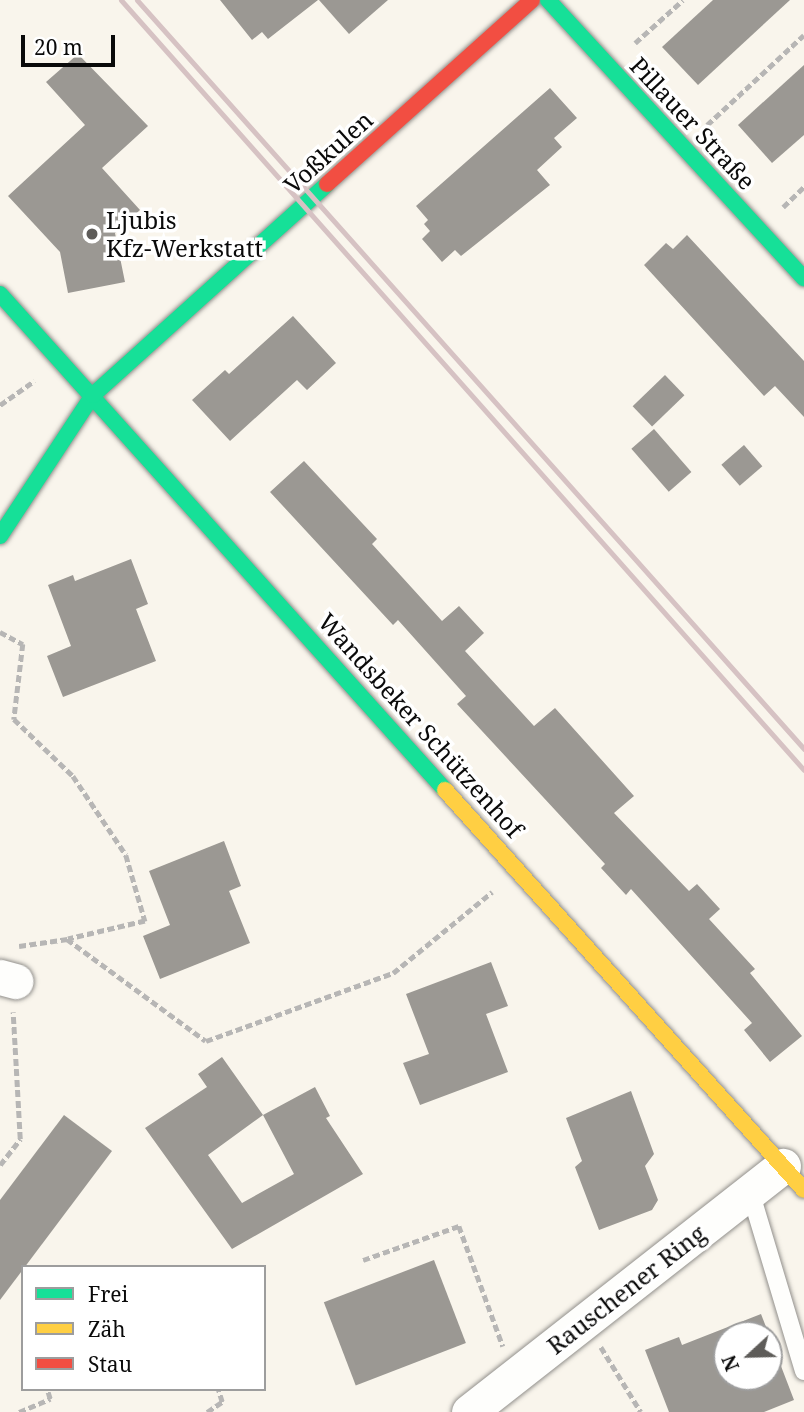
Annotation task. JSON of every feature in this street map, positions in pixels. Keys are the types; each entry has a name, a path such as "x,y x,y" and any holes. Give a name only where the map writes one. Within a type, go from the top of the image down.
{"street":[{"name":"Voßkulen","path":"93,395 532,0"},
{"name":"Pillauer Straße","path":"548,0 804,278"},
{"name":"Wandsbeker Schützenhof","path":"0,294 520,869 793,1178"},
{"path":"0,536 93,395"},
{"name":"Rauschener Ring","path":"470,1412 750,1191 793,1178"}],"lane":[{"path":"750,1191 804,1371"}],"path":[{"path":"626,50 683,0"},
{"path":"701,130 804,35"},
{"path":"777,212 804,187"},
{"path":"0,405 41,375"},
{"path":"0,632 23,644 14,719 73,776 118,844 145,921 67,939 9,968 11,1034 20,1139 0,1165"},
{"path":"67,939 206,1041 393,973 520,869"},
{"path":"363,1260 459,1226 514,1376"},
{"path":"586,1322 641,1412"},
{"path":"19,1412 50,1399 48,1391"},
{"path":"207,1412 222,1402 219,1391"}],"building":[{"path":"220,0 318,0 268,39 262,32 252,40"},
{"path":"319,0 388,0 349,34"},
{"path":"713,0 790,0 698,85 662,47"},
{"path":"78,54 148,126 102,168 140,210 115,233 125,282 68,293 60,252 8,196 85,125 46,82"},
{"path":"804,65 804,135 772,163 738,125"},
{"path":"550,88 577,118 554,138 562,147 537,170 550,185 461,256 455,250 442,262 422,239 430,231 424,224 428,220 416,206"},
{"path":"687,235 804,361 804,417 775,386 764,396 644,265 666,243 673,249"},
{"path":"293,316 336,363 307,390 297,380 230,441 192,400 225,370 229,374"},
{"path":"665,375 684,395 652,426 633,406"},
{"path":"654,429 691,472 669,492 631,449"},
{"path":"744,445 762,466 740,486 721,465"},
{"path":"304,461 377,539 372,544 442,621 459,606 484,633 465,651 534,726 555,708 634,796 614,813 689,891 697,884 720,909 709,919 755,969 750,973 802,1036 770,1062 744,1030 752,1023 631,889 626,895 601,868 605,864 457,704 466,696 398,620 393,625 270,492"},
{"path":"131,559 148,604 136,609 156,661 63,697 47,656 71,646 48,585 73,575 75,581"},
{"path":"224,841 241,886 229,891 250,943 160,979 143,936 170,925 149,871"},
{"path":"491,962 508,1006 486,1014 508,1072 420,1105 403,1063 429,1054 406,994"},
{"path":"222,1057 263,1115 315,1087 330,1116 326,1118 363,1174 232,1249 145,1128 207,1087 198,1074","holes":["263,1115 294,1174 242,1203 208,1155"]},
{"path":"631,1091 654,1154 645,1166 658,1200 652,1210 599,1230 575,1167 582,1161 566,1118"},
{"path":"64,1115 112,1151 26,1265 21,1265 21,1272 0,1300 0,1200"},
{"path":"434,1260 466,1343 356,1385 324,1302"},
{"path":"761,1314 764,1321 743,1321"},
{"path":"713,1333 713,1391 783,1391 783,1371 794,1400 764,1412 669,1412 645,1350 679,1337 682,1345"}],"railway":[{"path":"121,0 804,770"},
{"path":"137,0 804,749"}],"traffic: fast":[{"path":"548,0 804,278"},
{"path":"0,536 93,395 327,184"},
{"path":"0,294 445,790"}],"traffic: slow":[{"path":"445,790 804,1190"}],"traffic: jam":[{"path":"327,184 532,0"}],"place":[{"name":"Ljubis Kfz-Werkstatt","path":"92,234"}]}
